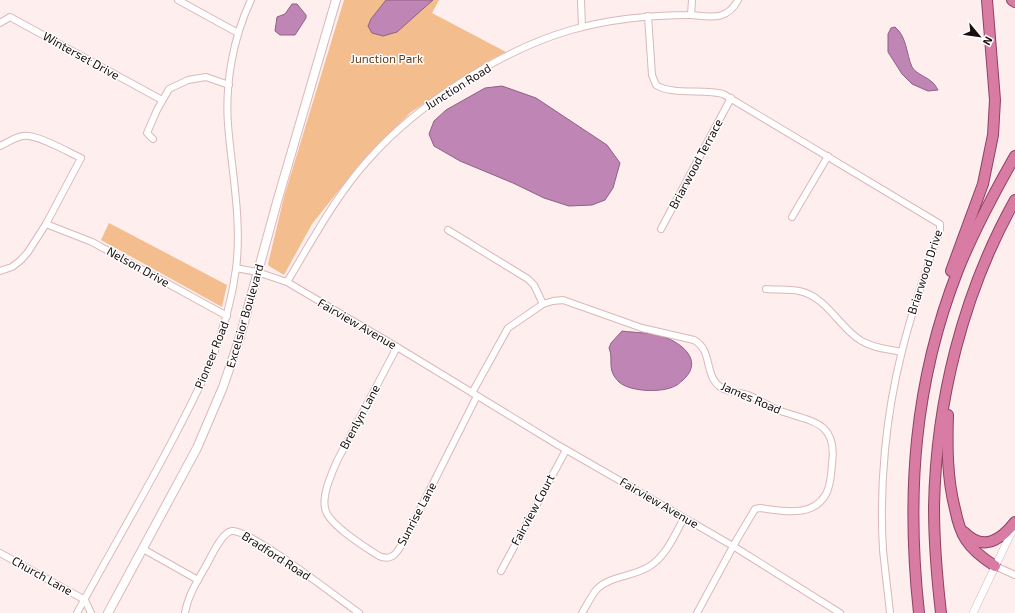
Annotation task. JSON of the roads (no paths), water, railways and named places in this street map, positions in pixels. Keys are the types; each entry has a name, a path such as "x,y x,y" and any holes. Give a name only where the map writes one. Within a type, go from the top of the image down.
{"highway":[{"path":"919,613 913,547 912,510 920,411 945,289 983,184 992,146 995,100 987,0"},
{"path":"933,350 950,292 967,249 988,205 1015,156"},
{"path":"941,613 934,536 935,477 941,421 954,356 979,277 998,232 1015,200"},
{"path":"954,356 948,413 948,468 953,503 959,527 964,538 974,550 996,566"},
{"path":"959,527 964,533 974,540 985,542 1001,537 1015,522"}],"main road":[{"name":"Excelsior Boulevard","path":"108,613 197,448 212,416 234,355 336,0"}],"street":[{"path":"178,0 238,33"},
{"name":"Pioneer Road","path":"77,613 151,480 188,409 213,359 227,316 236,268 237,207 228,124 229,85 238,33 251,0"},
{"path":"581,0 582,27"},
{"path":"691,15 692,0"},
{"name":"Junction Road","path":"287,282 342,193 368,159 400,128 428,104 477,73 530,45 582,27 648,16 691,15 716,17 725,15 732,10 738,0"},
{"name":"Briarwood Drive","path":"648,16 652,75 656,85 666,89 716,92 731,98 940,224 940,230 913,310 901,352 890,412 885,458 883,549 890,613"},
{"name":"Winterset Drive","path":"0,23 10,17 162,100"},
{"path":"154,139 147,133 162,100 169,89 188,80 206,77 229,85"},
{"name":"Briarwood Terrace","path":"661,229 731,98"},
{"path":"0,146 15,138 29,136 40,139 81,158 46,224 28,252 21,260 1,272"},
{"path":"792,217 828,156"},
{"name":"Nelson Drive","path":"46,224 92,242 227,316"},
{"path":"448,230 528,278 534,285 543,304"},
{"name":"Fairview Avenue","path":"236,268 257,272 287,282 566,450 733,546 840,613"},
{"path":"766,289 800,291 809,294 823,304 860,340 876,347 901,352"},
{"name":"James Road","path":"543,304 563,300 642,328 694,340 700,343 704,348 713,378 721,388 748,395 777,409 817,423 825,429 831,438 833,458 830,483 822,500 812,508 800,512 760,508 755,509 733,546 698,613"},
{"name":"Sunrise Lane","path":"327,489 324,508 328,517 341,529 379,556 385,559 390,558 404,541 508,328 543,304"},
{"name":"Brenlyn Lane","path":"327,489 337,461 397,347"},
{"name":"Fairview Court","path":"501,571 566,450"},
{"path":"582,613 597,590 605,583 613,579 636,573 652,565 659,559 666,550 684,518"},
{"path":"973,613 1015,525"},
{"name":"Bradford Road","path":"185,613 188,599 198,580 225,534 231,531 239,531 253,538 359,613"},
{"path":"143,549 198,580"},
{"name":"Church Lane","path":"0,552 84,600"},
{"path":"996,566 1015,575"},
{"path":"84,600 91,613"}],"park label":[{"name":"Junction Park","path":"387,59"}]}
